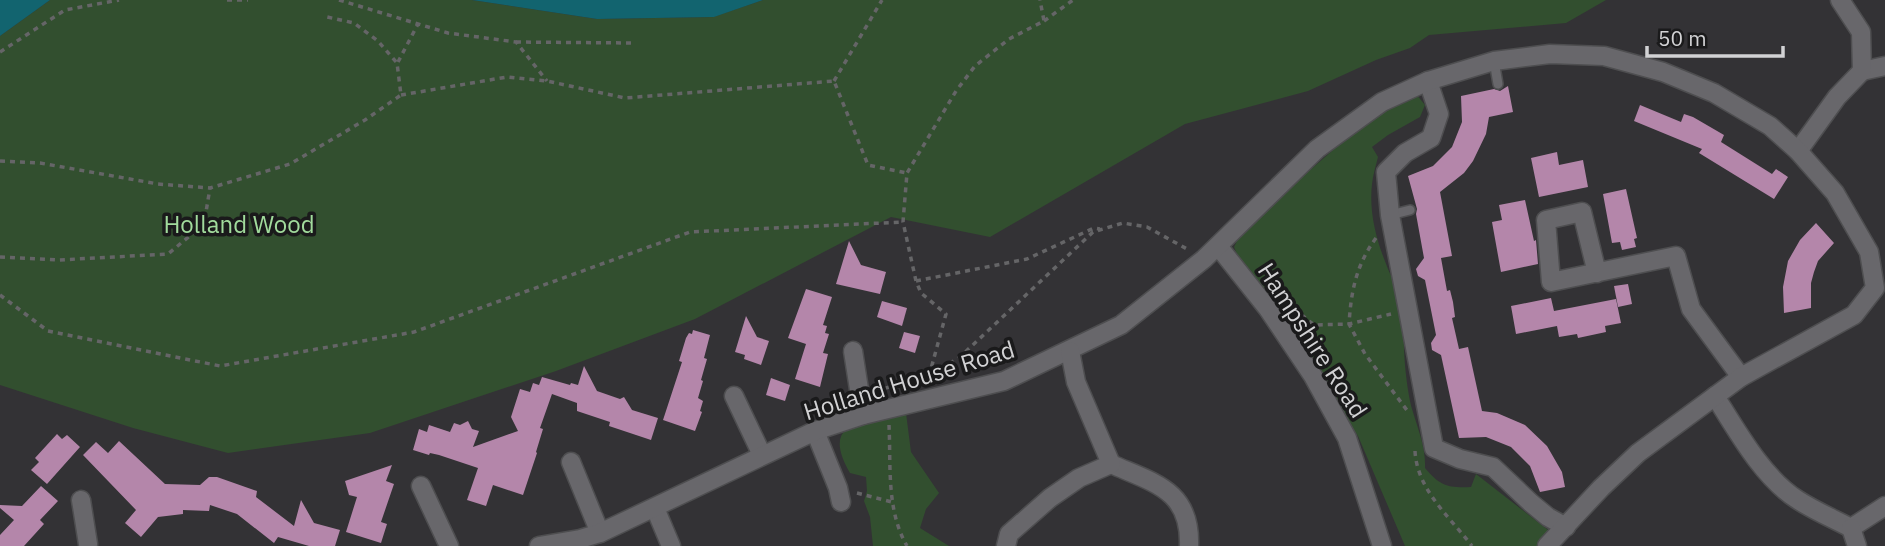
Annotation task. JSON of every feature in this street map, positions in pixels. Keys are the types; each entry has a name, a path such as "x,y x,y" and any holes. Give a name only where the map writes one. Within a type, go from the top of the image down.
{"street":[{"path":"1840,0 1861,32 1862,71"},
{"name":"Holland House Road","path":"539,546 600,533 815,431 889,408 1004,381 1121,325 1204,259 1317,149 1382,102 1428,81 1494,61 1550,54 1604,56 1664,72 1725,99 1770,126 1798,151 1835,193 1869,251 1880,290 1854,315 1741,377 1638,453 1547,546"},
{"path":"1798,151 1837,97 1862,71 1885,66"},
{"path":"1428,81 1439,114 1430,138 1405,153 1386,172 1390,215 1434,447 1460,459 1493,467 1548,517 1566,527"},
{"name":"Hampshire Road","path":"1218,246 1275,320 1312,376 1347,438 1382,546"},
{"path":"1597,273 1676,256 1691,309 1741,377"},
{"path":"853,351 863,415"},
{"path":"1070,351 1076,382 1111,464 1162,486 1175,495 1185,512 1189,546"},
{"path":"734,396 762,455"},
{"path":"1715,396 1746,445 1768,473 1797,499 1851,528 1857,546"},
{"path":"815,431 840,495"},
{"path":"571,463 600,533"},
{"path":"1006,546 1009,534 1050,498 1079,478 1111,464"},
{"path":"421,486 449,546"},
{"path":"81,500 92,545"},
{"path":"1851,528 1885,506"},
{"path":"655,508 671,546"}],"lane":[{"path":"1494,61 1497,84"},
{"path":"1390,215 1410,210"}],"path":[{"path":"0,51 65,10 119,0"},
{"path":"228,0 248,0"},
{"path":"340,0 448,33 516,41 634,43"},
{"path":"834,81 882,0"},
{"path":"1040,0 1044,21"},
{"path":"929,376 946,314 921,292 916,281 903,222 906,173 956,91 975,66 1009,39 1044,21 1073,0"},
{"path":"323,16 354,23 378,41 397,63 401,95"},
{"path":"397,63 418,24"},
{"path":"516,41 547,81"},
{"path":"0,161 40,163 158,184 210,188 290,164 365,120 401,95 507,76 547,81 625,99 834,81"},
{"path":"834,81 868,165 906,173"},
{"path":"0,257 59,260 168,254 204,224 210,188"},
{"path":"1390,215 1361,263 1352,290 1349,324 1365,354 1411,416"},
{"path":"0,295 48,331 220,366 414,332 690,232 903,222"},
{"path":"860,395 929,376 960,357 1093,232 1124,223 1147,226 1204,259"},
{"path":"916,281 1027,259 1094,228 1103,229"},
{"path":"1282,297 1314,325 1349,324 1407,310"},
{"path":"889,408 892,502 901,536 907,546"},
{"path":"1415,448 1416,462 1428,491 1472,546"},
{"path":"840,495 892,502"}],"green space":[{"name":"Holland Wood","path":"50,0 472,0 597,19 713,17 763,0 1606,0 1566,23 1429,35 1410,48 1376,60 1308,91 1185,124 990,237 891,217 695,319 556,371 370,433 228,453 133,428 0,385 0,36"},
{"path":"1416,94 1425,105 1420,117 1372,147 1378,157 1371,200 1380,249 1407,310 1404,332 1406,374 1412,409 1423,446 1425,468 1435,479 1456,487 1471,487 1476,474 1552,533 1537,546 1405,546 1358,436 1241,264 1234,247 1243,229 1333,150 1380,113"},
{"path":"906,413 911,452 939,493 926,509 920,528 949,546 873,546 870,517 864,501 867,491 866,477 850,473 842,455 840,442 843,433 851,426"}],"water":[{"path":"0,0 50,0 0,36"},
{"path":"472,0 763,0 714,17 597,19"}],"building":[{"path":"1508,86 1513,112 1489,117 1486,134 1473,161 1464,173 1440,192 1452,256 1441,258 1447,291 1450,290 1453,302 1455,317 1452,318 1459,349 1468,347 1482,411 1497,413 1525,425 1547,446 1562,472 1565,487 1540,492 1530,466 1511,447 1486,437 1459,438 1441,355 1432,350 1431,343 1436,335 1425,280 1418,276 1416,269 1424,258 1417,209 1408,176 1433,166 1452,147 1462,122 1461,96 1494,89 1500,91"},
{"path":"1640,105 1681,122 1684,114 1693,117 1724,135 1721,142 1772,174 1776,169 1788,177 1774,199 1699,153 1702,149 1634,121"},
{"path":"1557,152 1559,165 1583,160 1588,187 1539,197 1531,158"},
{"path":"1626,189 1637,238 1634,239 1636,247 1622,250 1620,242 1612,243 1603,194"},
{"path":"1525,200 1534,241 1536,240 1538,264 1501,272 1492,222 1502,220 1499,205"},
{"path":"1816,223 1834,243 1818,261 1814,272 1811,308 1784,313 1783,287 1788,261 1800,240"},
{"path":"849,241 861,265 886,272 880,294 836,284"},
{"path":"1628,284 1632,304 1618,307 1614,286"},
{"path":"806,289 832,297 823,325 827,326 825,333 829,334 823,353 828,354 820,387 795,379 806,344 788,338"},
{"path":"1551,298 1554,311 1616,299 1621,323 1605,326 1606,332 1578,338 1577,334 1559,337 1557,326 1516,334 1511,306"},
{"path":"882,301 907,308 902,326 877,317"},
{"path":"746,316 757,337 769,341 761,365 744,359 745,355 735,352"},
{"path":"693,330 710,335 698,398 703,401 702,412 695,431 663,420 682,362 679,361 686,338"},
{"path":"904,332 920,336 915,353 899,348"},
{"path":"584,366 597,391 620,399 624,397 632,410 658,418 651,440 609,426 610,422 577,411 577,403 552,394 540,428 543,429 537,453 523,495 493,485 486,506 467,500 478,468 439,455 413,450 419,429 427,432 429,425 450,432 454,423 460,425 468,421 472,429 479,431 473,447 518,431 511,417 520,389 530,392 533,383 539,385 542,377 578,385"},
{"path":"771,378 790,385 785,401 766,395"},
{"path":"57,434 62,439 67,435 80,447 47,484 31,470 39,462 35,458"},
{"path":"119,441 165,484 200,485 209,477 217,477 257,491 256,497 294,526 301,500 314,523 340,530 335,546 309,546 278,537 274,543 237,514 210,505 209,511 183,510 183,514 158,517 141,537 125,523 136,510 83,455 96,442 108,453"},
{"path":"392,465 386,481 394,484 381,522 387,524 381,543 346,532 357,497 349,495 345,481"},
{"path":"41,486 58,501 40,520 44,524 24,546 0,546 0,535 14,520 0,505 22,506"}]}
